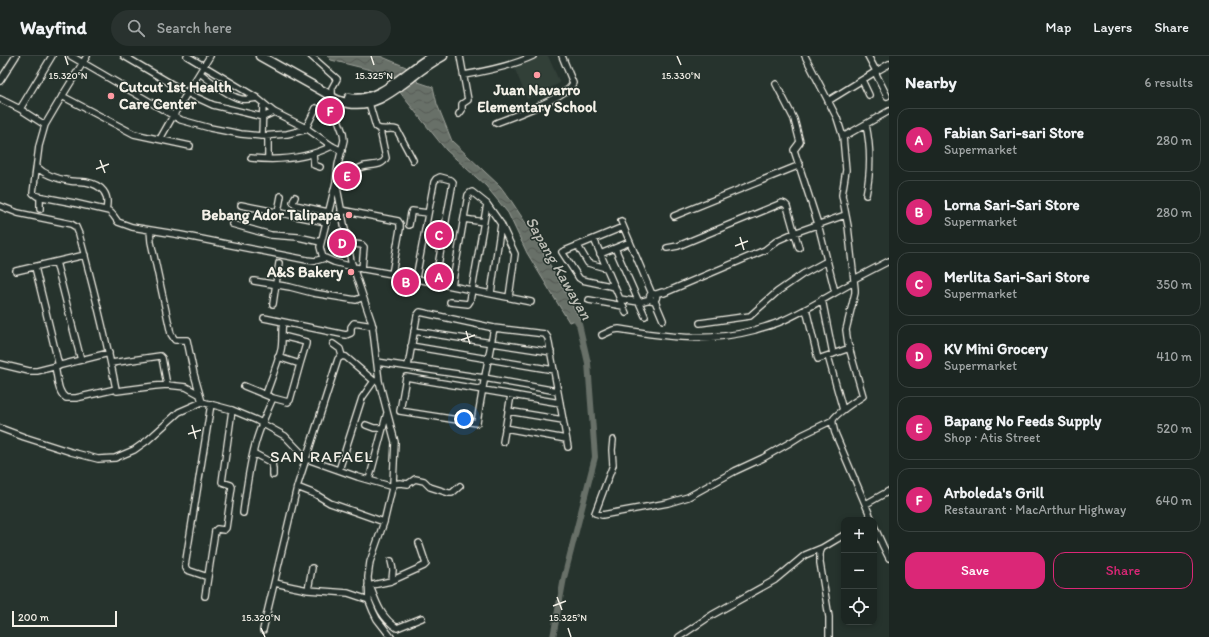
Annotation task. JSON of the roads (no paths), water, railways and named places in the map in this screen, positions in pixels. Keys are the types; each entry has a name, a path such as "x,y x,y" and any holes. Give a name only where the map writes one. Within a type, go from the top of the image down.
{"highway":[{"path":"260,56 342,102 352,104 368,103 384,94 421,63 433,56"},
{"path":"421,63 443,56"},
{"path":"331,95 351,99 384,94"}],"street":[{"path":"0,81 16,56"},
{"path":"20,109 52,56"},
{"path":"71,56 173,116 181,120 210,128 241,134 265,136 287,134 307,128 316,108"},
{"path":"87,56 45,125 39,146 33,194 40,197 106,210 111,212 119,223 132,227 306,260 323,258 353,268 416,278 531,302"},
{"path":"124,56 187,93 213,105 263,117 274,112"},
{"path":"187,56 257,98 274,112 307,128 332,146 342,151"},
{"path":"160,139 210,56"},
{"path":"311,56 337,79 332,88 324,114"},
{"path":"460,56 468,100 462,104 460,114"},
{"path":"464,75 505,66 523,61 533,56"},
{"path":"496,123 537,106 565,92 571,87 573,83 562,56"},
{"path":"613,440 613,465 595,513 602,515 688,497 734,471 763,458 802,434 833,420 836,415 863,396 846,330 855,293 848,226 842,194 846,170 843,137 836,118 805,56"},
{"path":"868,56 887,96"},
{"path":"828,101 875,71 889,64"},
{"path":"200,73 228,93 241,99 257,98"},
{"path":"862,80 869,94"},
{"path":"776,84 794,119 800,142 794,150 818,224 835,292"},
{"path":"62,96 134,134 190,146"},
{"path":"0,99 20,109 45,125"},
{"path":"323,258 320,247 336,182 338,165 344,140 336,114 342,102"},
{"path":"263,103 263,117 268,159"},
{"path":"352,182 353,172 356,169 378,164 386,158 380,130 376,127 368,103"},
{"path":"843,137 889,111"},
{"path":"866,125 870,142 869,180 866,195"},
{"path":"380,130 397,130 412,160"},
{"path":"251,158 281,160 313,154 332,146"},
{"path":"313,154 314,165 320,167"},
{"path":"674,216 800,165"},
{"path":"36,170 60,179 97,185 101,188 107,198 106,210"},
{"path":"416,278 436,179 440,177 452,180 453,182 435,282"},
{"path":"336,182 353,268 373,326 377,362 377,381 388,412 395,442 393,486 384,522 370,562 368,573 369,600 377,619 391,637"},
{"path":"452,286 468,195 472,192 487,204 501,224 514,254 510,297"},
{"path":"278,212 281,196"},
{"path":"40,197 40,209"},
{"path":"295,197 293,202 295,205 328,212"},
{"path":"667,248 678,246 782,203 787,206 799,248"},
{"path":"241,204 326,222"},
{"path":"450,302 469,303 487,204"},
{"path":"0,206 18,213 71,224 78,231 109,354 116,389"},
{"path":"341,210 398,221 400,224 400,229 392,274"},
{"path":"409,225 412,211 428,213"},
{"path":"620,299 639,302 663,295 664,293 765,250 778,240 794,232 845,215"},
{"path":"464,219 484,222"},
{"path":"232,224 271,235 298,237 321,242"},
{"path":"490,293 501,224"},
{"path":"615,287 582,280 579,278 562,252 594,239 622,224 663,320"},
{"path":"150,230 151,242 171,334 175,340 187,340 188,342 194,374 202,402"},
{"path":"594,239 626,314"},
{"path":"600,254 630,242"},
{"path":"347,243 362,245 364,247 362,269"},
{"path":"578,246 588,263 606,268"},
{"path":"615,248 645,316"},
{"path":"16,271 85,255"},
{"path":"700,323 750,316 777,292 803,274 828,261"},
{"path":"602,335 619,329 679,338 728,336 777,323 806,309 889,261"},
{"path":"56,262 81,360"},
{"path":"273,304 279,263"},
{"path":"35,267 57,366 58,389 62,396 66,398 76,398 116,389 120,391 167,385 186,387 200,394"},
{"path":"254,281 356,300 363,297"},
{"path":"822,299 831,355 843,410"},
{"path":"590,300 623,306"},
{"path":"806,309 816,357 818,359 850,348"},
{"path":"408,366 417,316 420,312 494,328 545,334 548,338 551,352 568,447"},
{"path":"264,318 346,334 351,334 351,327 354,323 373,326"},
{"path":"266,394 281,349 283,322"},
{"path":"494,328 484,378 483,390 477,424 400,411 406,377 483,390 560,404"},
{"path":"414,331 551,352"},
{"path":"244,386 273,398 288,402 290,400 306,343 282,336"},
{"path":"333,344 340,349 342,356"},
{"path":"411,346 554,370"},
{"path":"0,364 28,371 37,371 109,354"},
{"path":"111,364 160,356 162,358 167,385"},
{"path":"342,356 346,357 377,381"},
{"path":"263,630 297,487 338,359 342,356"},
{"path":"278,357 300,364"},
{"path":"377,362 484,378 557,392"},
{"path":"339,470 362,398 377,381"},
{"path":"503,442 511,395"},
{"path":"243,513 253,453 262,424 273,398"},
{"path":"0,428 98,459 114,458 134,450 148,440 179,412 202,402 232,410 285,436 307,458 369,480 393,486 400,483 408,484 415,479 424,481 430,487 449,493 452,493 460,486"},
{"path":"208,577 188,570 185,566 211,404"},
{"path":"205,596 214,531 217,529 224,530 226,528 232,487 231,485 222,482 232,410"},
{"path":"508,411 563,420"},
{"path":"369,480 388,412"},
{"path":"833,420 835,433 866,504 869,517"},
{"path":"366,425 374,428 383,428"},
{"path":"505,428 566,439"},
{"path":"253,453 272,463 273,475"},
{"path":"297,487 315,494 330,503 384,522"},
{"path":"866,504 889,491"},
{"path":"877,534 889,558"},
{"path":"679,637 712,615 775,580 805,555 822,548 841,537"},
{"path":"369,586 392,580 426,565 419,543"},
{"path":"822,548 820,553 820,563 829,617 829,637"},
{"path":"391,561 393,570 392,580"},
{"path":"308,590 312,568"},
{"path":"275,583 308,590 348,593 369,600"},
{"path":"369,586 378,608 387,620 397,628 422,618"}],"water":[{"path":"327,56 380,56 406,67 418,82 433,87 437,104 452,141 500,186 512,202 531,231 580,319 569,322 527,253 508,213 486,186 446,150 387,74 331,60"}],"waterway":[{"name":"Sapang Kawayan","path":"553,637 564,578 595,457 588,363 579,324 572,313"}],"place":[{"name":"Juan Navarro Elementary School","path":"537,75"},
{"name":"Cutcut 1st Health Care Center","path":"111,96"},
{"name":"Arboleda's Grill","path":"330,111"},
{"name":"Bapang No Feeds Supply","path":"347,176"},
{"name":"Bebang Ador Talipapa","path":"349,215"},
{"name":"Merlita Sari-Sari Store","path":"439,235"},
{"name":"KV Mini Grocery","path":"342,243"},
{"name":"A&S Bakery","path":"351,272"},
{"name":"Fabian Sari-sari Store","path":"439,277"},
{"name":"Lorna Sari-Sari Store","path":"406,282"}],"district":[{"name":"SAN RAFAEL","path":"322,456"}]}
